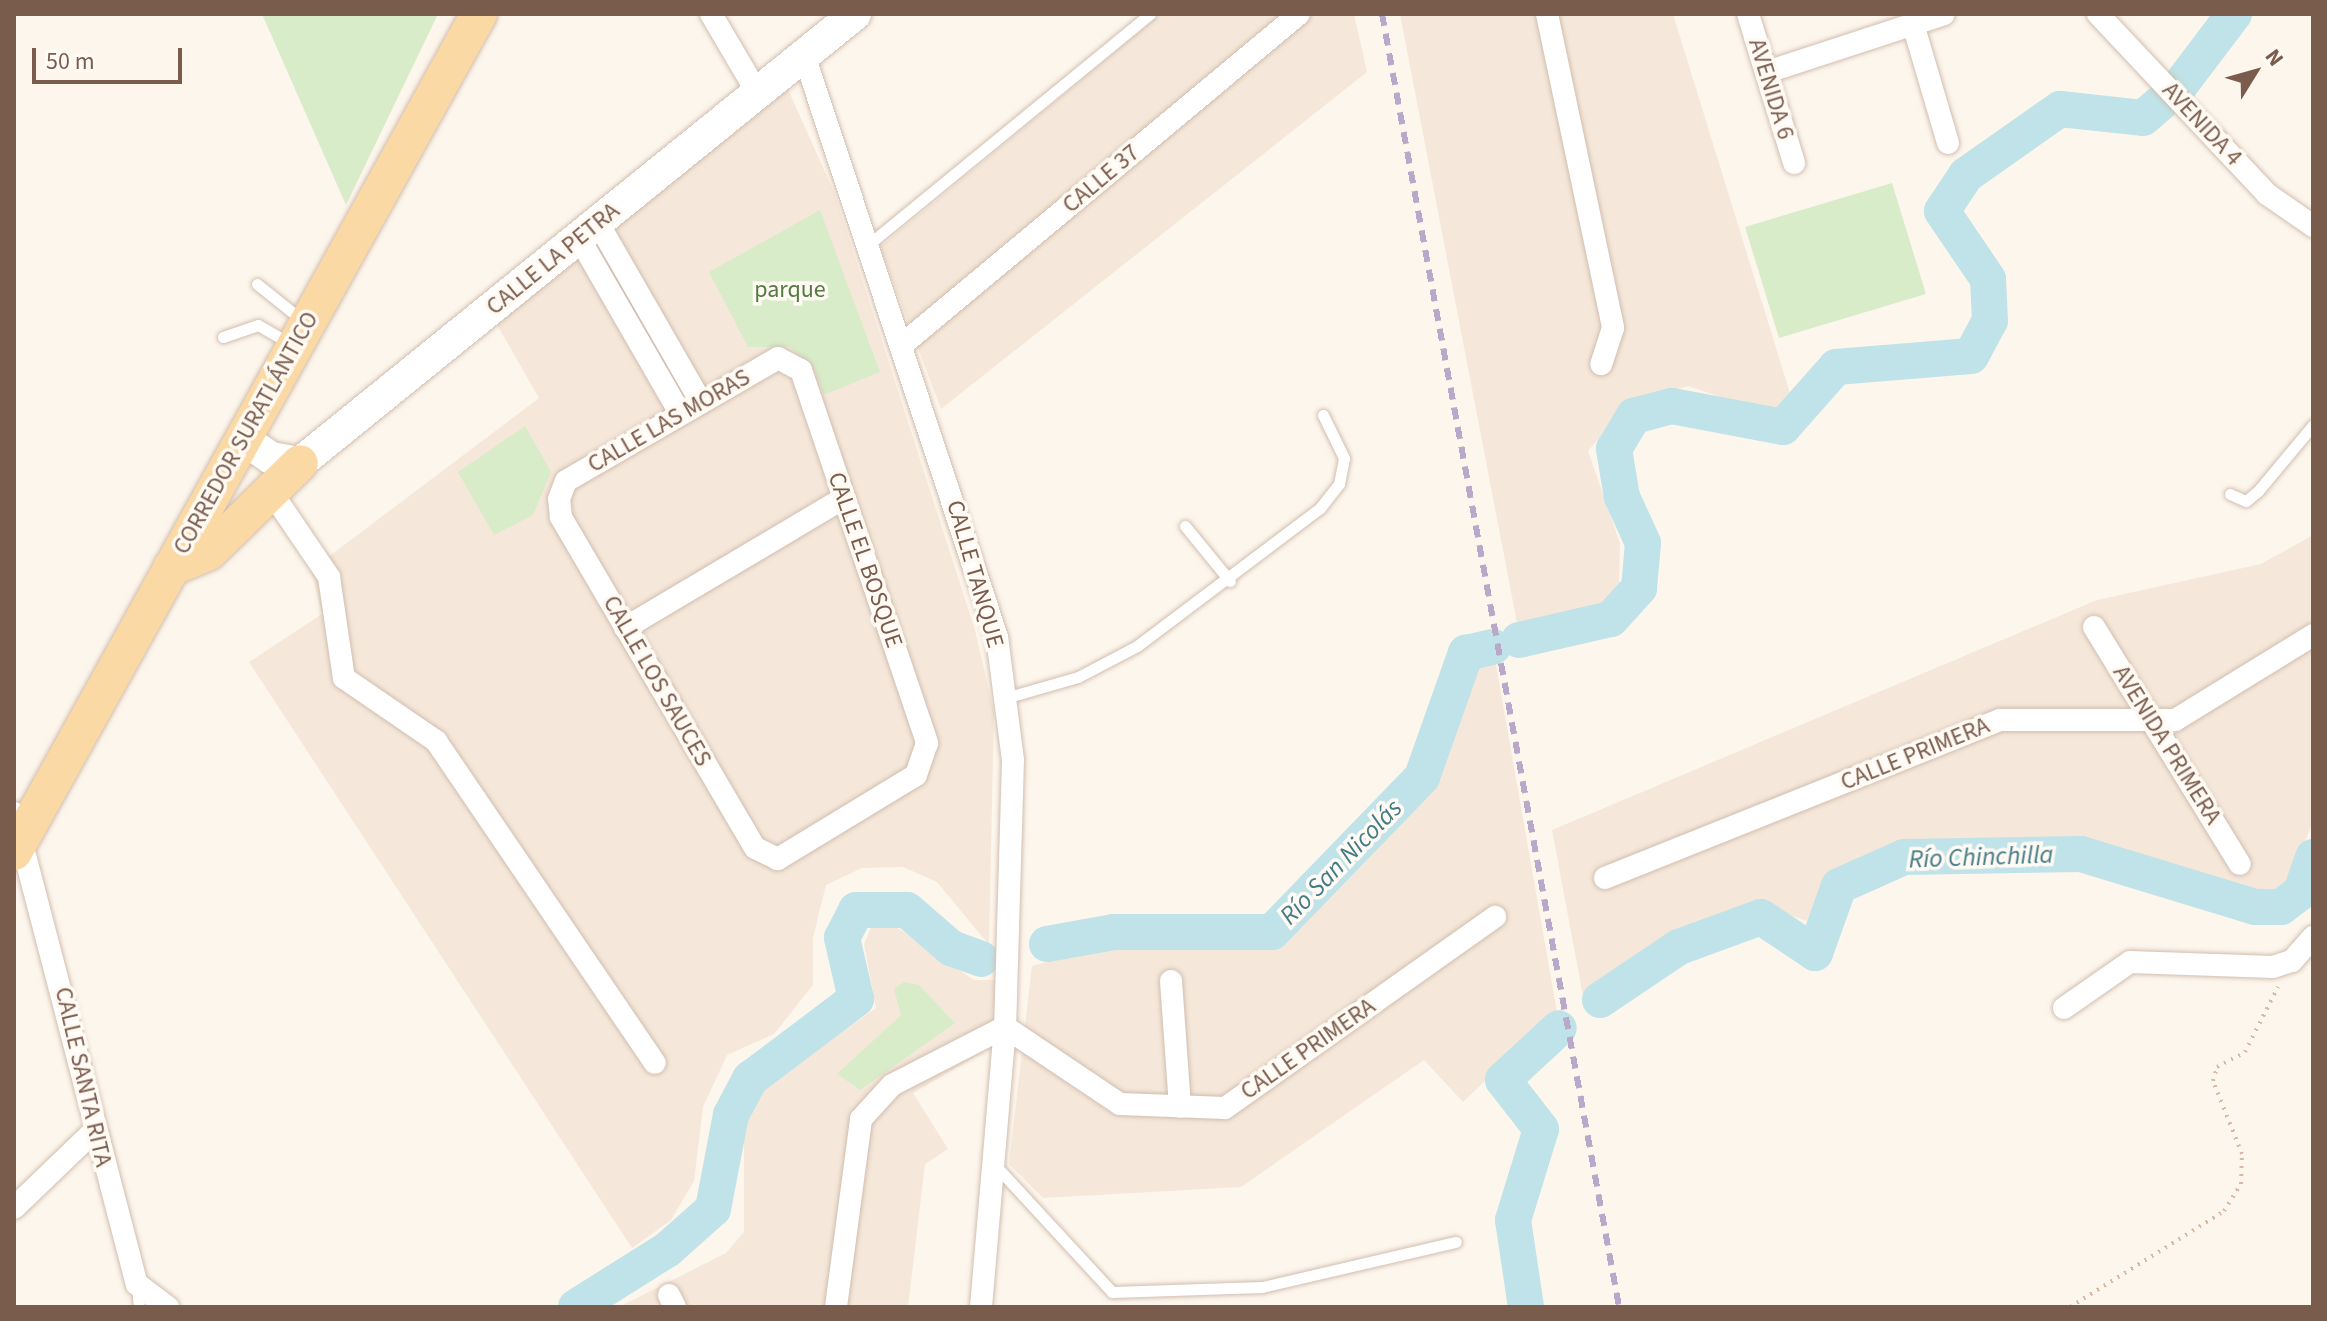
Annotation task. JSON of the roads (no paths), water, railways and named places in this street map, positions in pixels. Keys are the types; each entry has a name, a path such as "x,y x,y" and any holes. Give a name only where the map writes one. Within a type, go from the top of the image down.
{"main road":[{"name":"CORREDOR SURATLÁNTICO","path":"16,832 171,568 479,14"},
{"path":"171,568 209,552 300,463"}],"street":[{"path":"711,14 757,92"},
{"name":"CALLE LA PETRA","path":"300,463 855,14"},
{"name":"CALLE 37","path":"903,344 1299,14"},
{"path":"1547,14 1613,328 1601,364"},
{"name":"AVENIDA 6","path":"1748,14 1794,163"},
{"path":"1767,72 1944,14"},
{"name":"AVENIDA 4","path":"2098,14 2267,194 2313,226"},
{"path":"1913,24 1948,143"},
{"name":"CALLE TANQUE","path":"804,55 903,344 997,637 1013,760 1005,1027 981,1307"},
{"path":"588,230 701,402"},
{"path":"588,230 680,413"},
{"name":"CALLE LAS MORAS","path":"559,499 566,481 778,358 791,360"},
{"name":"CALLE EL BOSQUE","path":"766,856 778,859 924,765 927,743 801,370 791,360"},
{"path":"243,439 271,458 300,463"},
{"path":"272,493 329,577 344,678 436,741 655,1063"},
{"path":"625,628 844,498"},
{"name":"CALLE LOS SAUCES","path":"559,499 561,517 625,628 766,856"},
{"name":"AVENIDA PRIMERA","path":"2094,627 2240,864"},
{"name":"CALLE PRIMERA","path":"1605,878 2000,720 2155,725 2195,708 2313,635"},
{"name":"CALLE SANTA RITA","path":"16,832 93,1132 137,1284"},
{"name":"CALLE PRIMERA","path":"1005,1027 1120,1104 1225,1108 1495,917"},
{"path":"2064,1008 2138,960 2273,967 2292,961 2313,937"},
{"path":"1171,981 1180,1107"},
{"path":"836,1307 861,1119 892,1085 1005,1027"},
{"path":"14,1208 93,1132"},
{"path":"137,1284 168,1307"}],"lane":[{"path":"869,244 1150,14"},
{"path":"257,284 300,334"},
{"path":"223,337 258,325 300,334"},
{"path":"1005,698 1078,677 1230,581 1339,484 1344,458 1323,415"},
{"path":"2230,494 2246,501 2313,425"},
{"path":"1185,526 1230,581"},
{"path":"994,1163 1112,1292 1262,1287 1456,1242"},
{"path":"137,1284 139,1307"}],"waterway":[{"name":"Río San Nicolás","path":"1519,640 1611,619 1639,588 1643,543 1622,497 1614,449 1634,416 1672,406 1783,427 1836,367 1971,356 1990,321 1988,279 1942,211 1966,175 2060,109 2143,118 2178,88 2234,14"},
{"name":"Río San Nicolás","path":"1047,944 1114,932 1272,932 1422,777 1466,653 1493,647"},
{"name":"Río Chinchilla","path":"1600,1000 1679,947 1761,917 1815,953 1839,886 1904,857 2081,854 2255,907 2281,907 2301,892 2313,857"},
{"name":"Río San Nicolás","path":"576,1307 668,1249 713,1209 731,1115 750,1079 856,999 842,938 856,910 907,910 951,948 981,959"},
{"name":"Río Chinchilla","path":"1526,1307 1513,1220 1541,1129 1503,1080 1559,1028"}],"railway":[{"path":"1382,14 1619,1307"}],"park label":[{"name":"parque","path":"790,290"}]}
